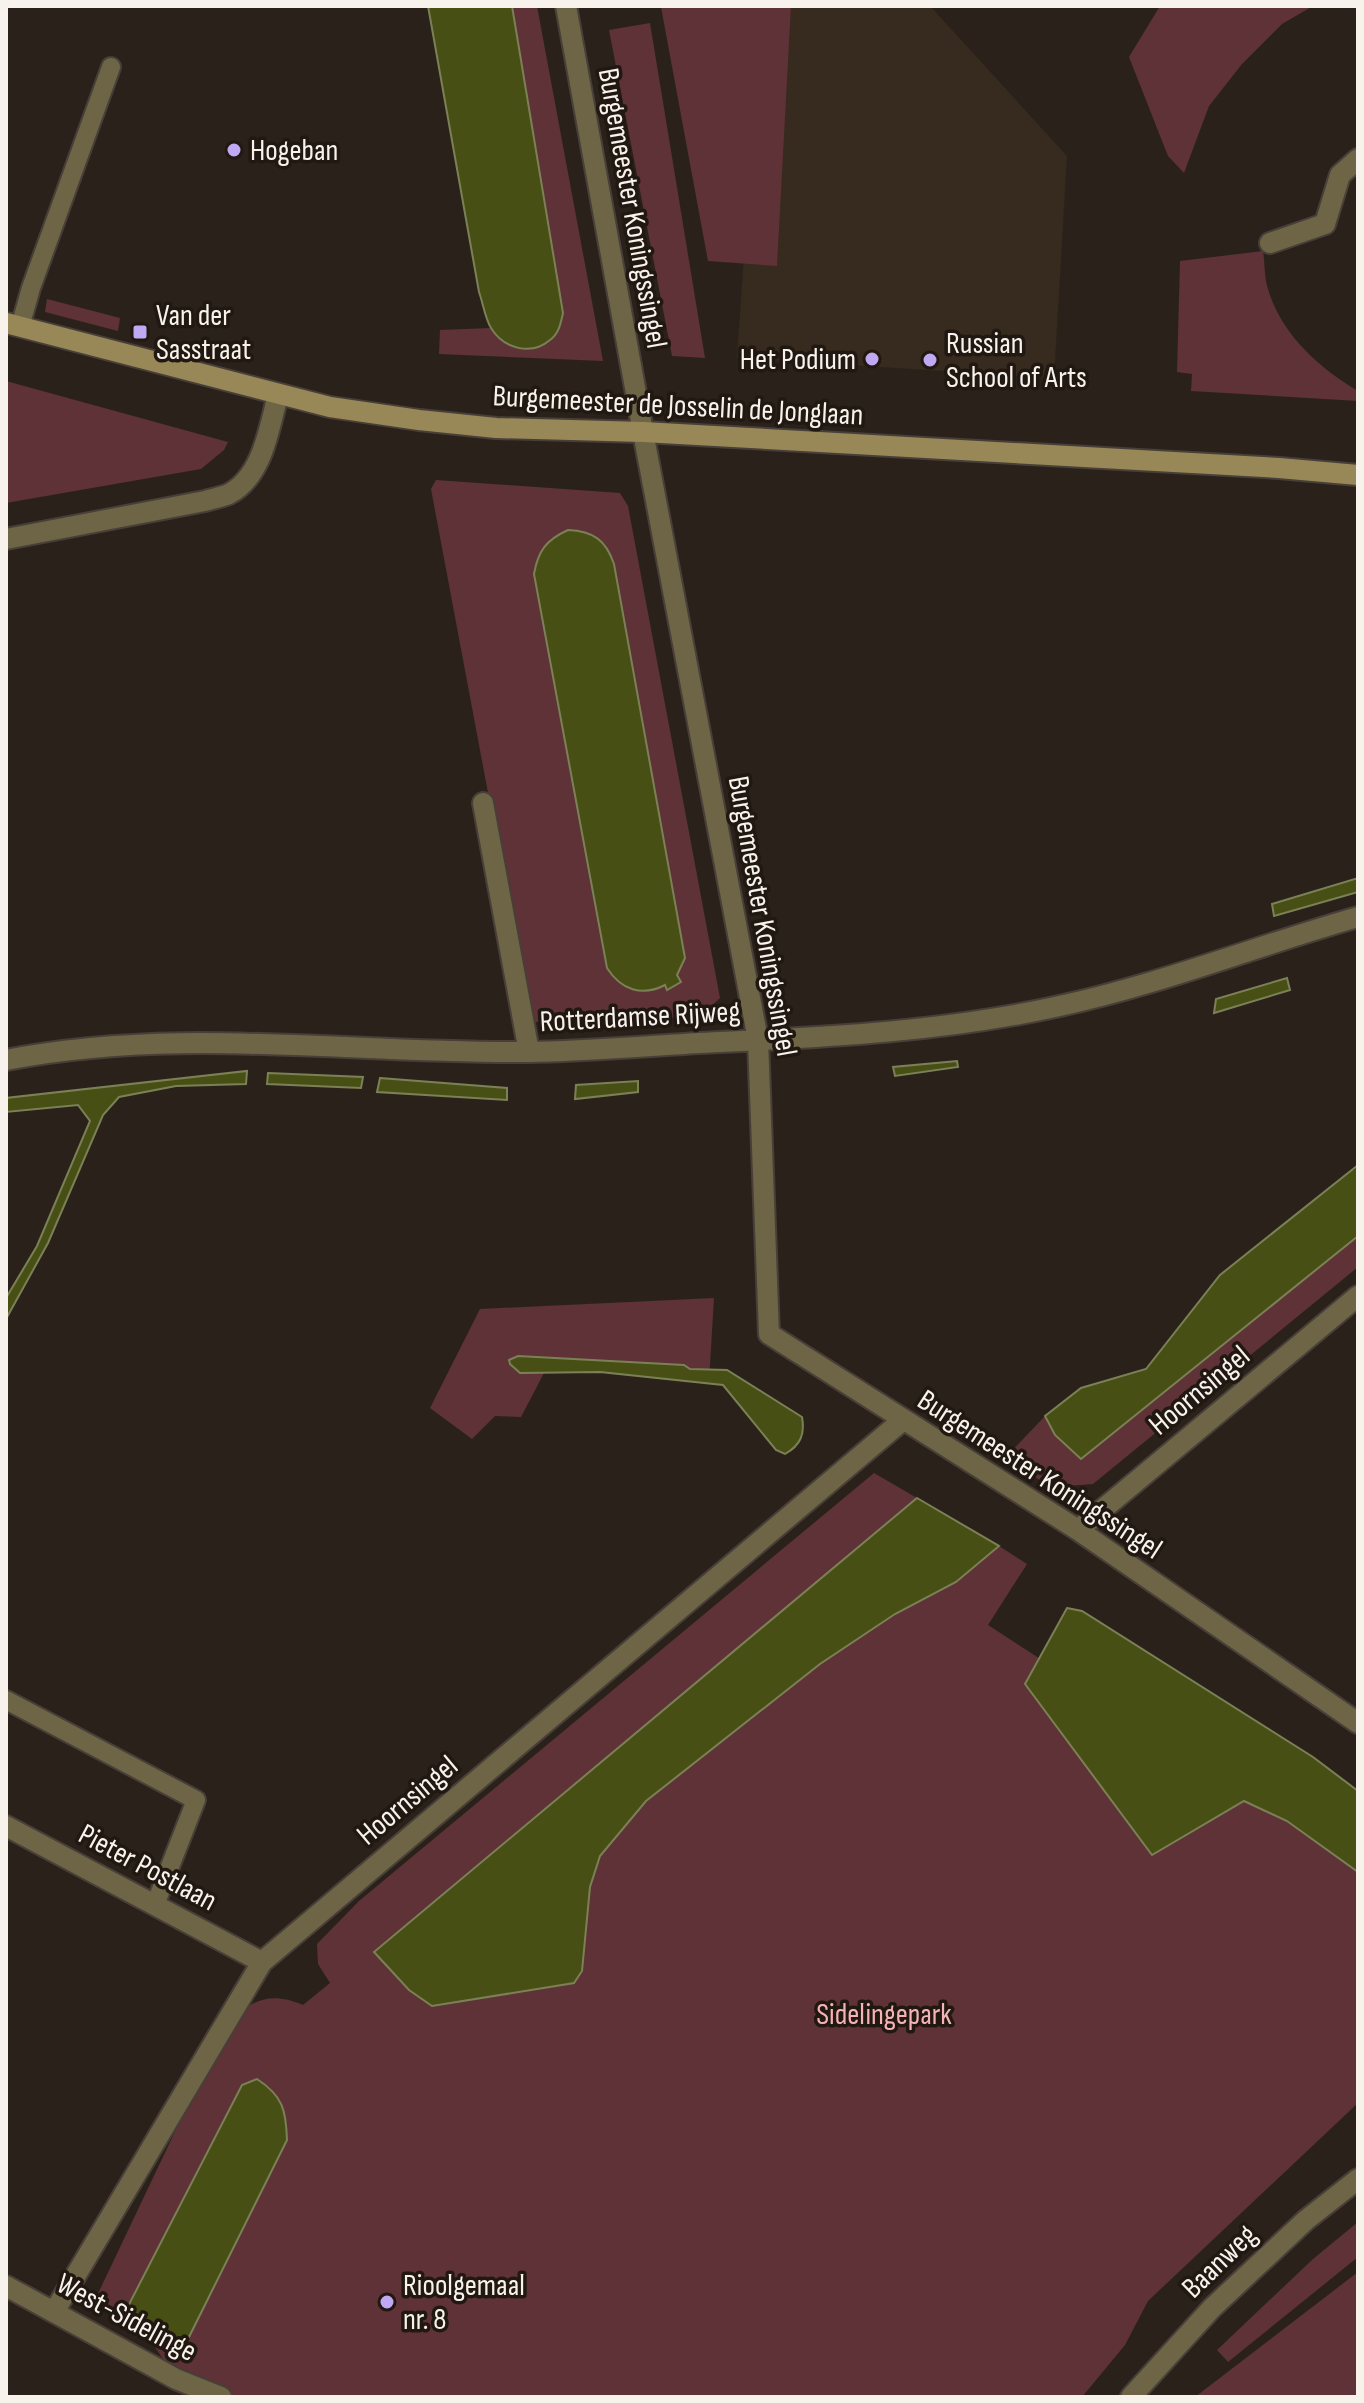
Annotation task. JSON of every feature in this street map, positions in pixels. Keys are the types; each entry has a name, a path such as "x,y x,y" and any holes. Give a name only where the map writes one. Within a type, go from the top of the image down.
{"street":[{"name":"Burgemeester Koningssingel","path":"566,6 758,1040 769,1334 1078,1530 1358,1723"},
{"path":"1270,243 1325,224 1340,175 1358,159"},
{"name":"Burgemeester de Josselin de Jonglaan","path":"13,325 330,407 435,422 496,428 643,432 1358,475"},
{"path":"6,539 229,494 249,479 258,463 278,395"},
{"path":"483,803 529,1052"},
{"name":"Rotterdamse Rijweg","path":"6,1060 154,1043 288,1043 529,1052 826,1037 965,1024 1054,1008 1149,985 1358,917"},
{"name":"Hoornsingel","path":"1078,1530 1358,1296"},
{"name":"Hoornsingel","path":"54,2312 262,1962 903,1420"},
{"name":"Pieter Postlaan","path":"6,1826 262,1962"},
{"name":"Baanweg","path":"1131,2397 1212,2308 1306,2220 1358,2179"},
{"name":"West-Sidelinge","path":"6,2286 176,2379 221,2397"}],"lane":[{"path":"13,325 31,288 111,67"},
{"path":"6,1700 196,1800 155,1905"}],"shaded area":[{"path":"428,6 512,6 563,313 556,335 535,348 518,348 503,341 491,328 486,315 479,292"},
{"path":"761,6 931,7 1067,156 1054,378 737,358"},
{"path":"568,530 585,532 597,538 614,564 685,958 677,975 681,982 667,990 665,985 640,991 633,989 619,982 607,968 534,574 544,547"},
{"path":"1358,878 1358,892 1274,916 1272,904"},
{"path":"1287,978 1290,990 1214,1013 1216,999"},
{"path":"957,1061 958,1067 895,1076 893,1067"},
{"path":"247,1071 246,1084 176,1086 119,1097 103,1115 48,1243 6,1319 6,1298 37,1246 90,1121 78,1105 6,1112 6,1098"},
{"path":"268,1073 363,1077 361,1088 267,1084"},
{"path":"380,1078 507,1088 507,1100 377,1092"},
{"path":"638,1081 638,1092 575,1099 576,1085"},
{"path":"1358,1165 1358,1236 1081,1459 1055,1435 1045,1416 1081,1388 1146,1369 1220,1275"},
{"path":"518,1356 727,1370 802,1417 802,1434 795,1447 785,1454 776,1450 723,1385 600,1372 520,1373 509,1360"},
{"path":"917,1498 999,1546 956,1582 895,1614 820,1664 646,1801 600,1856 590,1887 582,1971 574,1983 432,2006 409,1990 374,1952"},
{"path":"1067,1608 1082,1611 1313,1757 1358,1791 1358,1872 1287,1821 1244,1801 1152,1855 1025,1684"},
{"path":"257,2079 278,2098 286,2120 287,2140 183,2349 123,2316 242,2085"}],"green space":[{"path":"512,6 537,6 603,361 439,354 440,330 491,328 509,345 563,313"},
{"path":"791,6 777,266 708,261 661,7"},
{"path":"1160,6 1313,6 1282,24 1242,64 1209,106 1184,173 1168,156 1129,57"},
{"path":"650,23 705,358 672,356 609,30"},
{"path":"1263,251 1267,284 1282,321 1303,348 1329,372 1358,391 1358,401 1191,391 1192,374 1177,372 1180,261"},
{"path":"47,299 120,318 118,331 45,312"},
{"path":"6,381 228,442 224,450 201,469 6,503"},
{"path":"436,480 620,493 628,506 720,998 700,1017 531,1022 431,489","holes":["609,551 685,958 667,989"]},
{"path":"1358,1236 1358,1267 1093,1484 1053,1487 1020,1469 1006,1457 1045,1416 1055,1435 1081,1459"},
{"path":"714,1298 709,1381 565,1362 544,1373 521,1417 495,1416 472,1439 430,1408 480,1309"},
{"name":"Sidelingepark","path":"874,1473 917,1498 863,1543 956,1582 999,1546 1027,1564 988,1625 1125,1714 1358,1839 1358,2103 1148,2301 1125,2345 1082,2397 194,2397 176,2379 129,2307 123,2316 94,2302 229,2018 256,2002 273,1998 303,2005 330,1983 318,1964 317,1944 359,1901"},
{"path":"1358,2222 1358,2257 1228,2362 1217,2350 1313,2259"},
{"path":"1358,2272 1358,2397 1195,2397"}],"place":[{"name":"Hogeban","path":"234,150"},
{"name":"Van der Sasstraat","path":"140,332"},
{"name":"Het Podium","path":"872,359"},
{"name":"Russian School of Arts","path":"930,360"},
{"name":"Rioolgemaal nr. 8","path":"387,2302"}]}
